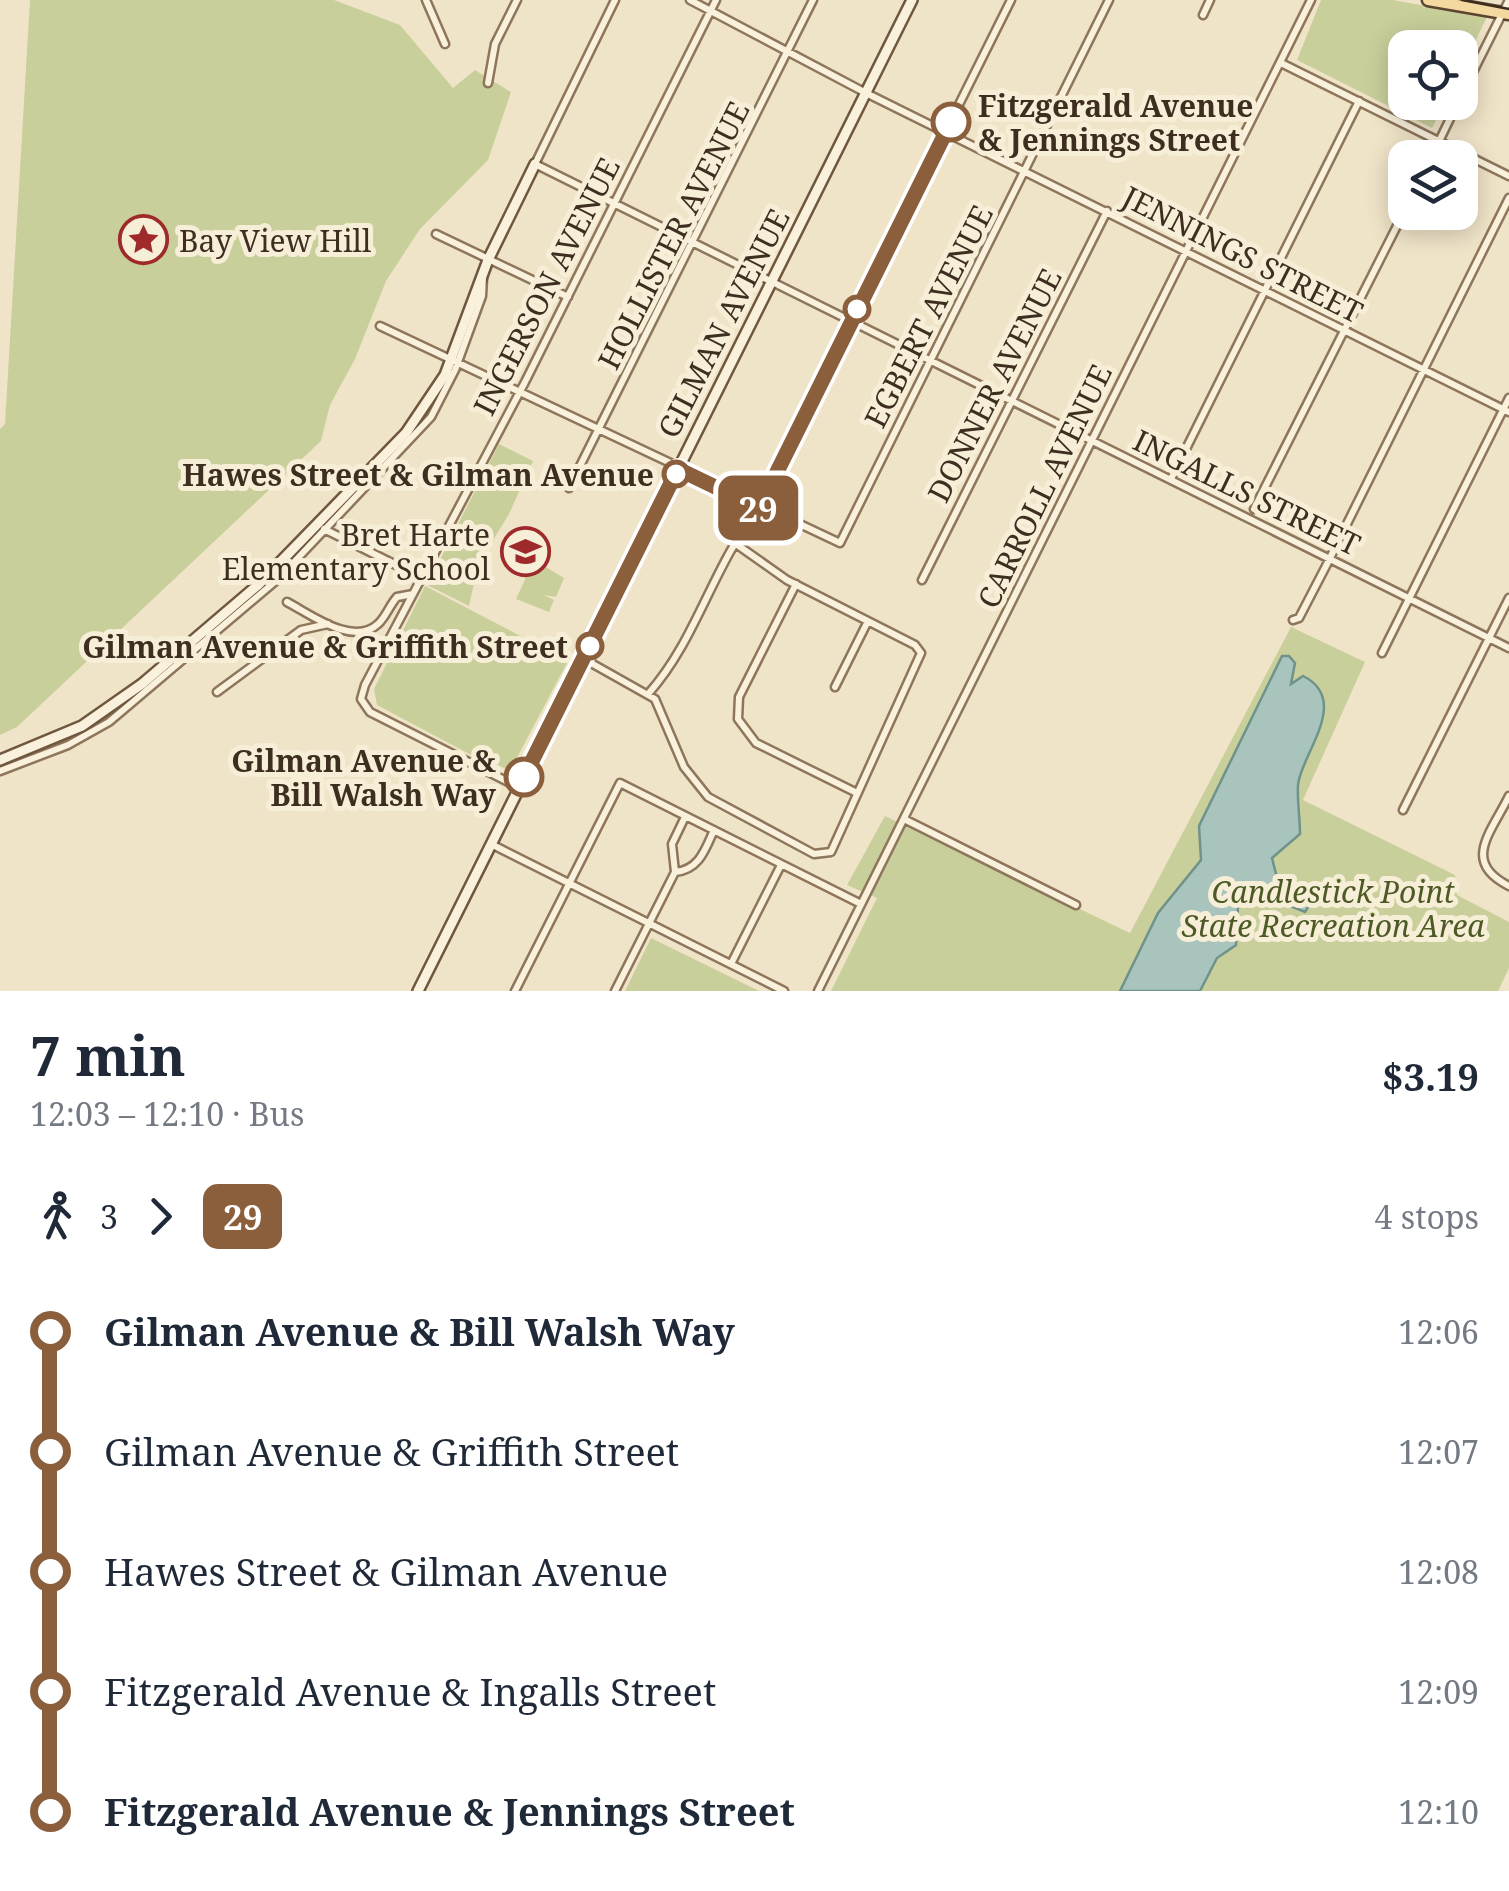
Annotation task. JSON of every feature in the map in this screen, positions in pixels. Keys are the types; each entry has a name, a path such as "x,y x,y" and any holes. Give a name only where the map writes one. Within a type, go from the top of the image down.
{"main road":[{"path":"1428,0 1506,13"}],"street":[{"path":"426,0 445,44"},
{"path":"488,83 495,44 516,0"},
{"path":"0,771 89,734 166,670 263,587 406,433 455,360 489,258 615,0"},
{"name":"JENNINGS STREET","path":"690,0 866,94 1506,411"},
{"name":"INGERSON AVENUE","path":"518,788 373,714 362,699 716,0"},
{"name":"HOLLISTER AVENUE","path":"568,488 694,244 813,0"},
{"name":"GILMAN AVENUE","path":"418,991 912,0"},
{"path":"649,692 670,669 759,508 1011,0"},
{"name":"EGBERT AVENUE","path":"759,508 840,543 1109,0"},
{"path":"1203,15 1210,0"},
{"name":"CARROLL AVENUE","path":"818,991 1311,0"},
{"path":"1478,65 1509,0"},
{"path":"1281,63 1437,140"},
{"path":"1170,479 1358,101"},
{"path":"1478,160 1509,176"},
{"name":"INGALLS STREET","path":"534,164 616,201 694,244 1509,648"},
{"path":"1296,619 1509,198"},
{"name":"DONNER AVENUE","path":"922,580 1106,211"},
{"path":"1254,509 1395,230"},
{"path":"436,234 568,297"},
{"path":"380,326 759,508"},
{"path":"1382,653 1506,411 1509,398"},
{"path":"321,528 422,578"},
{"path":"584,659 649,692 664,712 684,766 708,797 814,854 826,855 834,849 854,792 921,657 916,646 796,584 736,544"},
{"path":"796,584 739,697 738,719 756,743 854,792"},
{"path":"287,602 355,633 368,631 396,597 413,594"},
{"path":"1402,810 1509,598"},
{"path":"834,686 868,620"},
{"path":"217,692 307,626 334,626"},
{"path":"0,760 82,726 166,670"},
{"path":"515,991 620,783 862,904"},
{"path":"1509,796 1482,852 1482,866 1490,876 1509,886"},
{"path":"615,991 675,872 672,844 685,817"},
{"path":"906,820 1076,905"},
{"path":"675,872 691,868 700,860 714,830"},
{"path":"490,844 784,991"},
{"path":"731,964 780,865"}],"green space":[{"path":"30,0 334,0 400,25 453,88 475,70 511,92 488,160 420,229 386,281 355,359 330,405 321,441 17,727 0,735 0,429 5,424"},
{"path":"1321,0 1393,0 1487,17 1478,35 1478,30 1388,30 1388,106 1297,60"},
{"path":"1416,120 1436,120 1432,128"},
{"path":"499,444 533,461 509,514 478,565 469,606 427,585"},
{"path":"534,560 564,578 556,597 544,595 554,600 549,612 516,599"},
{"path":"425,586 568,661 510,771 490,761 488,764 377,705 374,689"},
{"name":"Candlestick Point State Recreation Area","path":"1291,627 1365,662 1303,800 1455,875 1457,895 1509,922 1509,968 1498,991 1193,991 1211,955 1236,945 1234,921 1243,901 1298,685 1275,677 1199,826 1201,859 1158,913 1120,991 831,991 877,898 847,885 885,816 1130,933"},
{"path":"651,938 759,991 625,991"}],"water":[{"path":"1282,656 1289,656 1295,663 1291,684 1303,676 1317,686 1323,699 1323,713 1298,785 1300,834 1272,858 1277,878 1295,889 1310,890 1314,898 1305,912 1253,891 1238,907 1236,945 1217,958 1200,991 1120,991 1158,913 1201,860 1199,826"}],"tram line":[{"path":"1462,0 1509,9"}],"bus line":[{"name":"29","path":"524,777 678,469 759,508 951,122"}],"place":[{"name":"Fitzgerald Avenue & Jennings Street","path":"951,122"},
{"name":"Bay View Hill","path":"144,240"},
{"name":"Hawes Street & Gilman Avenue","path":"676,474"},
{"name":"Bret Harte Elementary School","path":"525,551"},
{"name":"Gilman Avenue & Griffith Street","path":"590,646"},
{"name":"Gilman Avenue & Bill Walsh Way","path":"524,777"}]}
